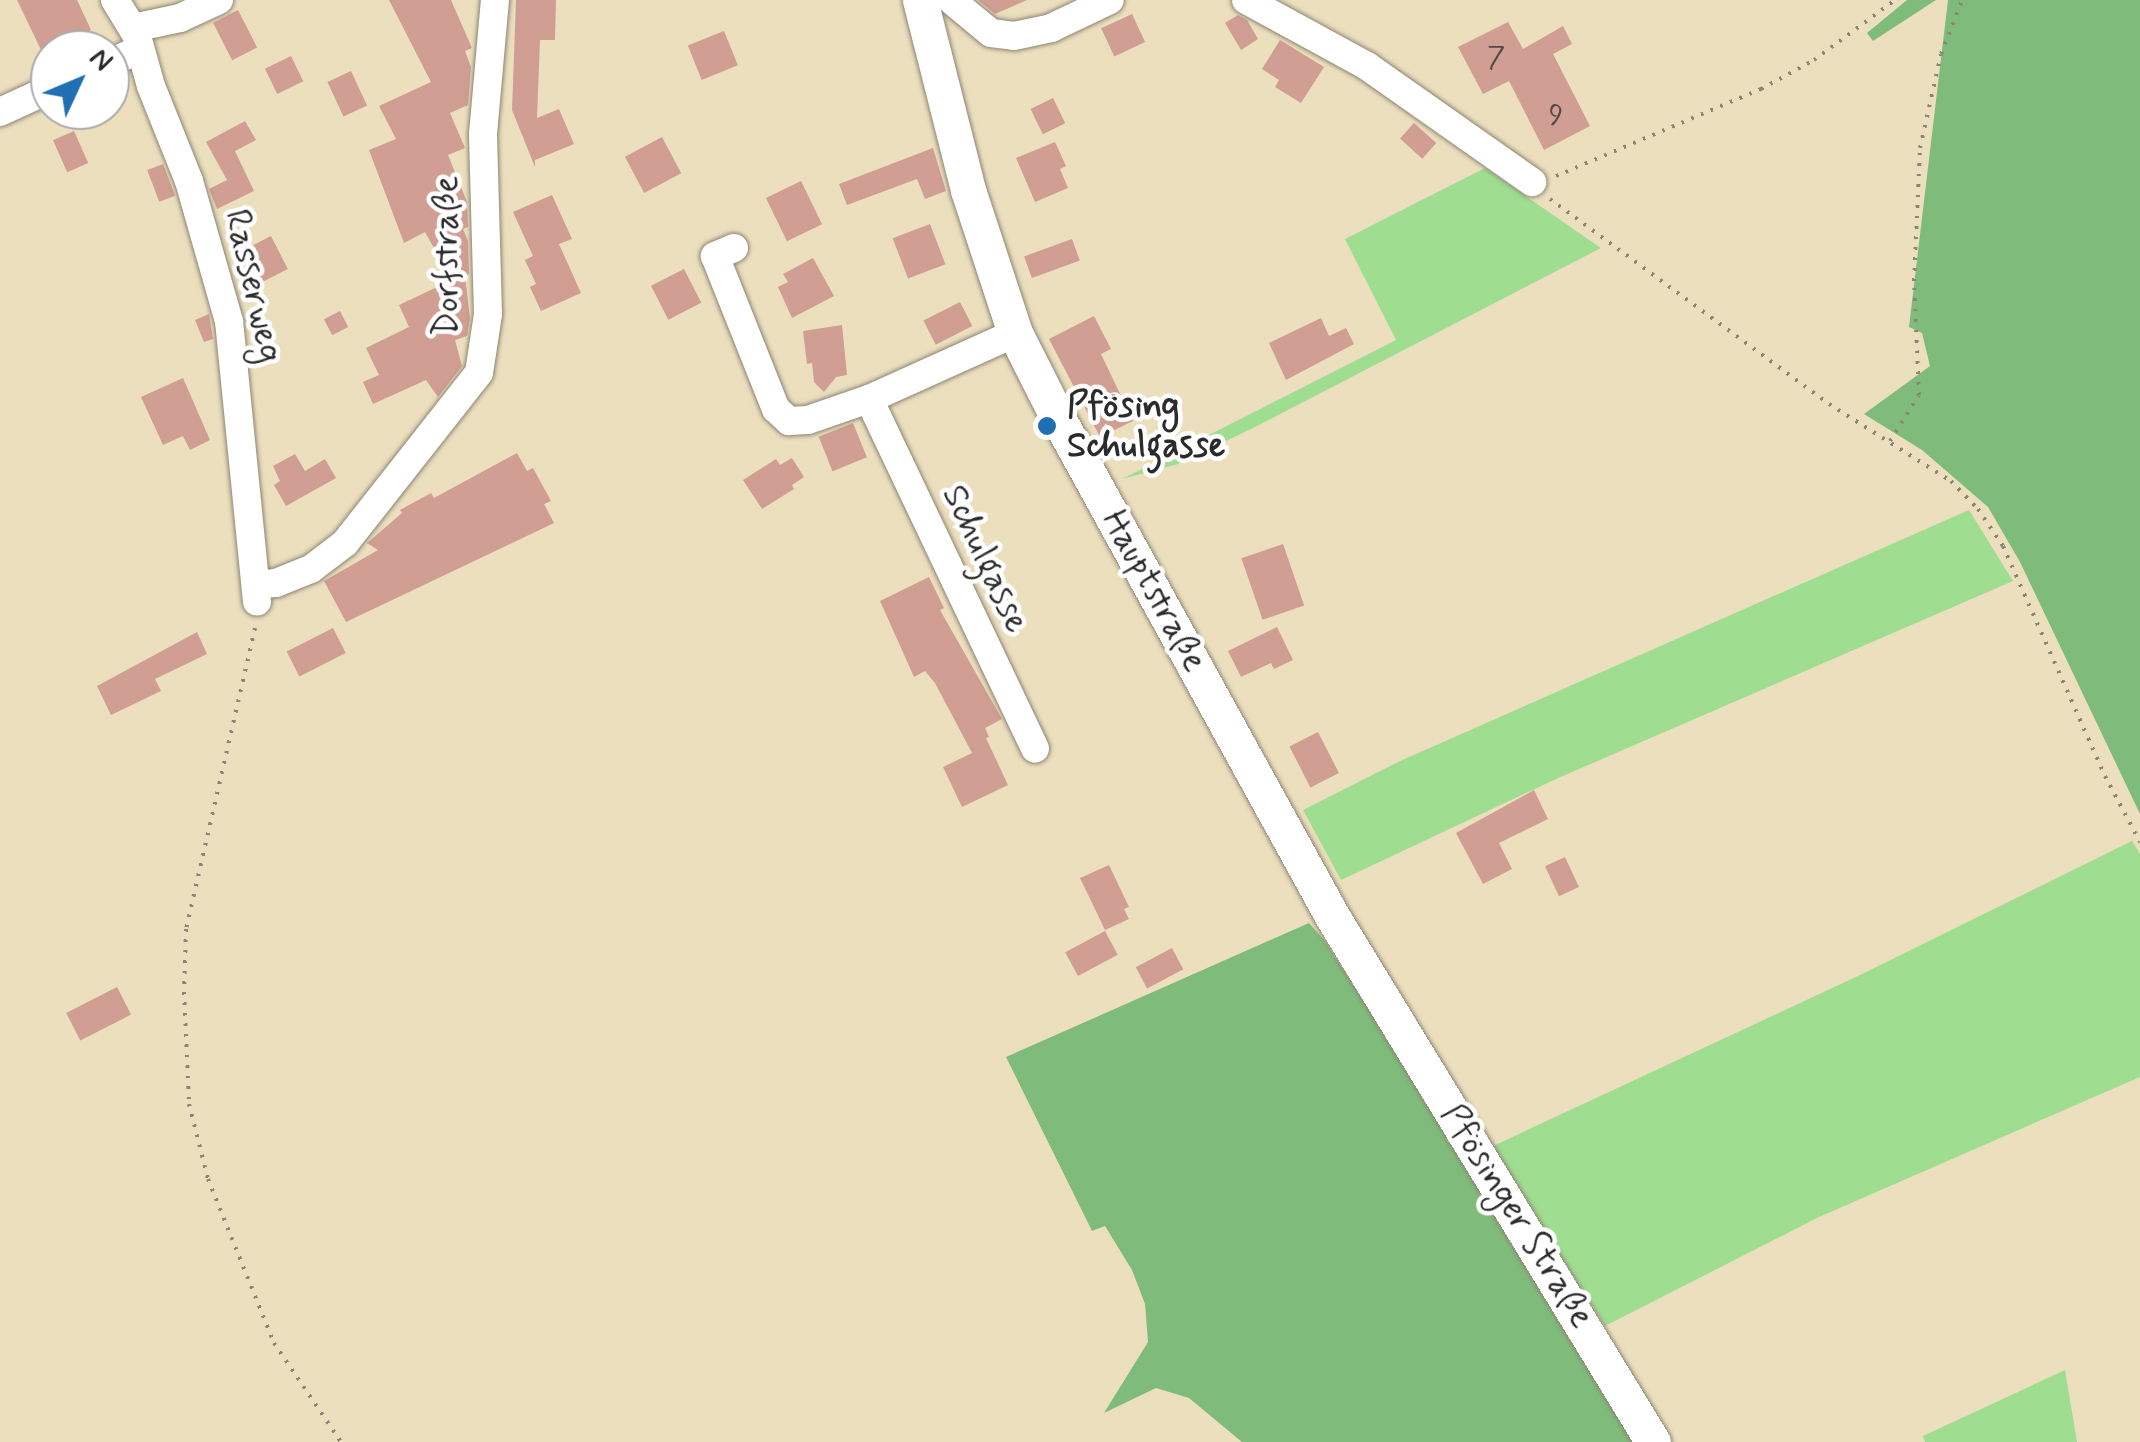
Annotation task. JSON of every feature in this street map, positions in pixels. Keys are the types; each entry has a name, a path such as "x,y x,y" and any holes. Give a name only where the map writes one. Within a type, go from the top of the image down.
{"street":[{"name":"Rasserweg","path":"115,0 136,39 190,181 229,321 257,594"},
{"path":"130,44 219,0"},
{"name":"Dorfstraße","path":"257,594 311,569 345,543 480,373 488,314 483,134 495,0"},
{"name":"Hauptstraße","path":"920,0 968,190 1016,333 1269,803 1379,992"},
{"path":"950,0 991,33 1014,36 1050,28 1110,0"},
{"path":"1246,0 1367,66 1532,182"},
{"path":"0,112 30,98"},
{"path":"734,248 714,256 776,409 789,421 808,420 869,399 1016,333"},
{"name":"Schulgasse","path":"869,399 1035,749"},
{"name":"Pfösinger Straße","path":"1379,992 1653,1442"}],"path":[{"path":"1532,182 1600,160 1761,89 1814,60 1895,0"},
{"path":"1890,440 1919,395 1914,282 1920,148 1941,54 1962,0"},
{"path":"1532,182 1829,404 1950,481 2003,546 2105,776 2140,842"},
{"path":"257,594 254,643 186,929 184,992 189,1104 208,1179 274,1343 341,1442"}],"green space":[{"path":"1907,0 1936,0 1873,41 1867,33"},
{"path":"1948,0 2140,0 2140,814 2020,562 1988,507 1922,450 1864,414 1930,366 1922,333 1909,327"},
{"path":"1485,168 1601,248 1253,428 1178,464 1122,479 1396,340 1345,239"},
{"path":"1969,510 2013,581 1556,779 1341,880 1303,810 1400,761"},
{"path":"2132,841 2140,854 2140,1077 1819,1217 1605,1326 1491,1147 1858,976"},
{"path":"1309,923 1325,941 1558,1307 1637,1442 1242,1442 1189,1398 1156,1388 1104,1413 1148,1342 1145,1304 1132,1270 1105,1226 1092,1231 1006,1057"},
{"path":"2065,1370 2077,1442 1925,1442 1923,1436"}],"building":[{"path":"17,0 77,0 91,30 31,30"},
{"path":"389,0 451,0 472,48 465,51 471,67 468,105 450,113 465,148 448,155 467,202 468,227 463,229 468,241 469,274 465,276 470,318 467,336 455,340 462,366 438,397 426,380 373,404 363,382 379,375 366,348 409,327 399,305 452,280 425,232 404,243 369,150 396,139 379,106 431,82"},
{"path":"516,0 556,0 555,40 540,40 537,118 559,109 574,144 535,160 535,167 512,110"},
{"path":"978,0 1027,0 995,14"},
{"path":"238,10 257,47 232,60 213,23"},
{"path":"1132,14 1145,42 1114,56 1101,28"},
{"path":"1238,15 1247,20 1258,39 1241,50 1225,23"},
{"path":"1508,22 1523,49 1563,26 1572,44 1553,54 1590,126 1544,150 1509,81 1483,94 1458,47"},
{"path":"724,31 738,65 702,80 688,46"},
{"path":"1280,40 1324,67 1301,103 1275,87 1279,80 1262,69"},
{"path":"291,56 303,81 277,94 265,69"},
{"path":"351,71 367,105 343,116 327,82"},
{"path":"1053,98 1065,123 1043,134 1031,109"},
{"path":"245,121 256,140 235,151 254,191 217,209 209,189 227,180 206,142"},
{"path":"1414,123 1436,143 1422,159 1400,139"},
{"path":"74,131 88,163 67,172 53,140"},
{"path":"662,137 681,173 644,193 625,157"},
{"path":"1055,142 1066,166 1060,169 1068,188 1035,202 1016,158"},
{"path":"933,148 946,191 925,199 917,179 847,205 839,184"},
{"path":"163,164 175,196 159,202 147,170"},
{"path":"801,181 822,224 787,241 766,198"},
{"path":"552,195 572,239 559,244 581,293 541,311 530,287 536,284 525,260 533,256 513,212"},
{"path":"930,224 945,264 908,278 893,238"},
{"path":"271,236 288,269 253,287 236,254"},
{"path":"1072,239 1080,261 1032,278 1024,256"},
{"path":"813,258 834,296 792,318 778,287 788,282 783,274"},
{"path":"684,269 701,303 668,320 651,286"},
{"path":"960,302 972,326 936,345 923,321"},
{"path":"340,311 348,327 332,335 324,319"},
{"path":"209,314 213,339 204,342 195,320"},
{"path":"1094,316 1111,349 1101,354 1133,421 1100,437 1049,339"},
{"path":"1321,318 1329,336 1346,328 1354,344 1286,380 1269,343"},
{"path":"842,325 847,375 836,377 824,392 814,382 812,363 807,364 803,331"},
{"path":"183,378 210,440 190,450 183,436 163,445 141,397"},
{"path":"853,423 867,457 833,471 819,437"},
{"path":"517,453 527,471 533,468 551,501 544,504 554,523 346,622 324,581 378,550 367,543 402,513 400,510 431,493 434,498"},
{"path":"295,454 305,471 325,459 336,478 286,506 274,485 280,481 273,466"},
{"path":"792,458 804,477 792,485 794,489 762,509 743,480 776,459 780,465"},
{"path":"1283,544 1304,605 1263,620 1241,558"},
{"path":"929,577 944,608 940,610 1002,719 985,728 1008,785 962,807 943,767 972,753 935,683 925,671 914,677 880,601"},
{"path":"1277,627 1293,660 1274,669 1271,663 1241,677 1228,651"},
{"path":"333,628 346,653 299,677 287,652"},
{"path":"197,632 207,654 155,679 161,691 111,715 97,686"},
{"path":"1318,732 1339,773 1310,788 1289,747"},
{"path":"1534,790 1548,819 1499,843 1512,869 1483,884 1456,833"},
{"path":"1565,857 1579,887 1559,896 1545,866"},
{"path":"1109,865 1129,907 1124,909 1129,919 1105,930 1080,878"},
{"path":"1105,931 1118,955 1078,976 1065,952"},
{"path":"1172,948 1183,969 1147,988 1136,967"},
{"path":"117,987 131,1015 80,1040 66,1013"}],"place":[{"name":"Pfösing Schulgasse","path":"1047,426"}]}
